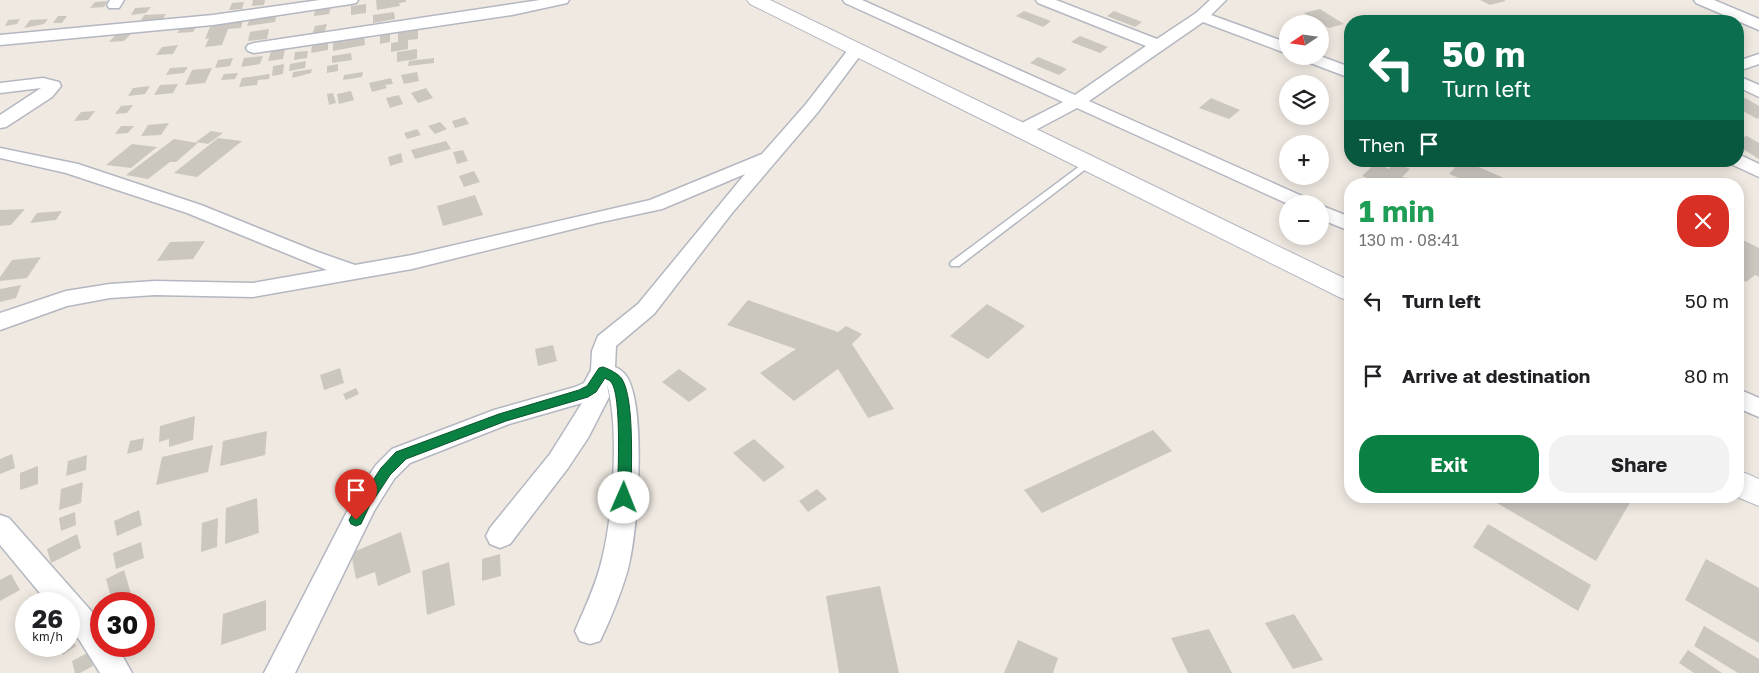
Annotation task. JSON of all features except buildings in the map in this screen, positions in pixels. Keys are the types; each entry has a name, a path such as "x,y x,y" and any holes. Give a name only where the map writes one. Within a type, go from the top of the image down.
{"street":[{"path":"0,40 203,21 351,0"},
{"path":"254,48 512,10 562,0"},
{"path":"756,0 1344,289"},
{"path":"850,0 1284,195"},
{"path":"1043,0 1157,45"},
{"path":"1022,130 1076,102 1201,16 1219,0"},
{"path":"1701,0 1734,15"},
{"path":"1201,16 1279,46"},
{"path":"1744,19 1759,26"},
{"path":"500,536 559,461 579,431 597,397 603,351 606,342 646,309 725,209 812,108 857,50"},
{"path":"1744,64 1759,59"},
{"path":"1329,65 1344,71"},
{"path":"0,88 43,83 53,86 46,93 0,123"},
{"path":"1744,84 1759,92"},
{"path":"0,153 71,168 186,206 351,271"},
{"path":"0,322 46,303 95,291 180,288 233,291 253,290 351,271 412,262 597,217 655,206 770,156"},
{"path":"1744,163 1759,171"},
{"path":"1329,215 1344,221"},
{"path":"590,631 616,561 624,498 625,432 622,393 617,380 599,378"},
{"path":"279,673 364,504 385,472 401,456 503,417 583,394 599,378"},
{"path":"1744,401 1759,408"},
{"path":"1,529 57,592"},
{"path":"80,619 90,631 117,673"}],"lane":[{"path":"954,264 1088,163"}],"route":[{"path":"356,520 385,472 401,456 503,417 583,394 592,389 603,371 617,380 622,393 625,432 624,498"}]}
